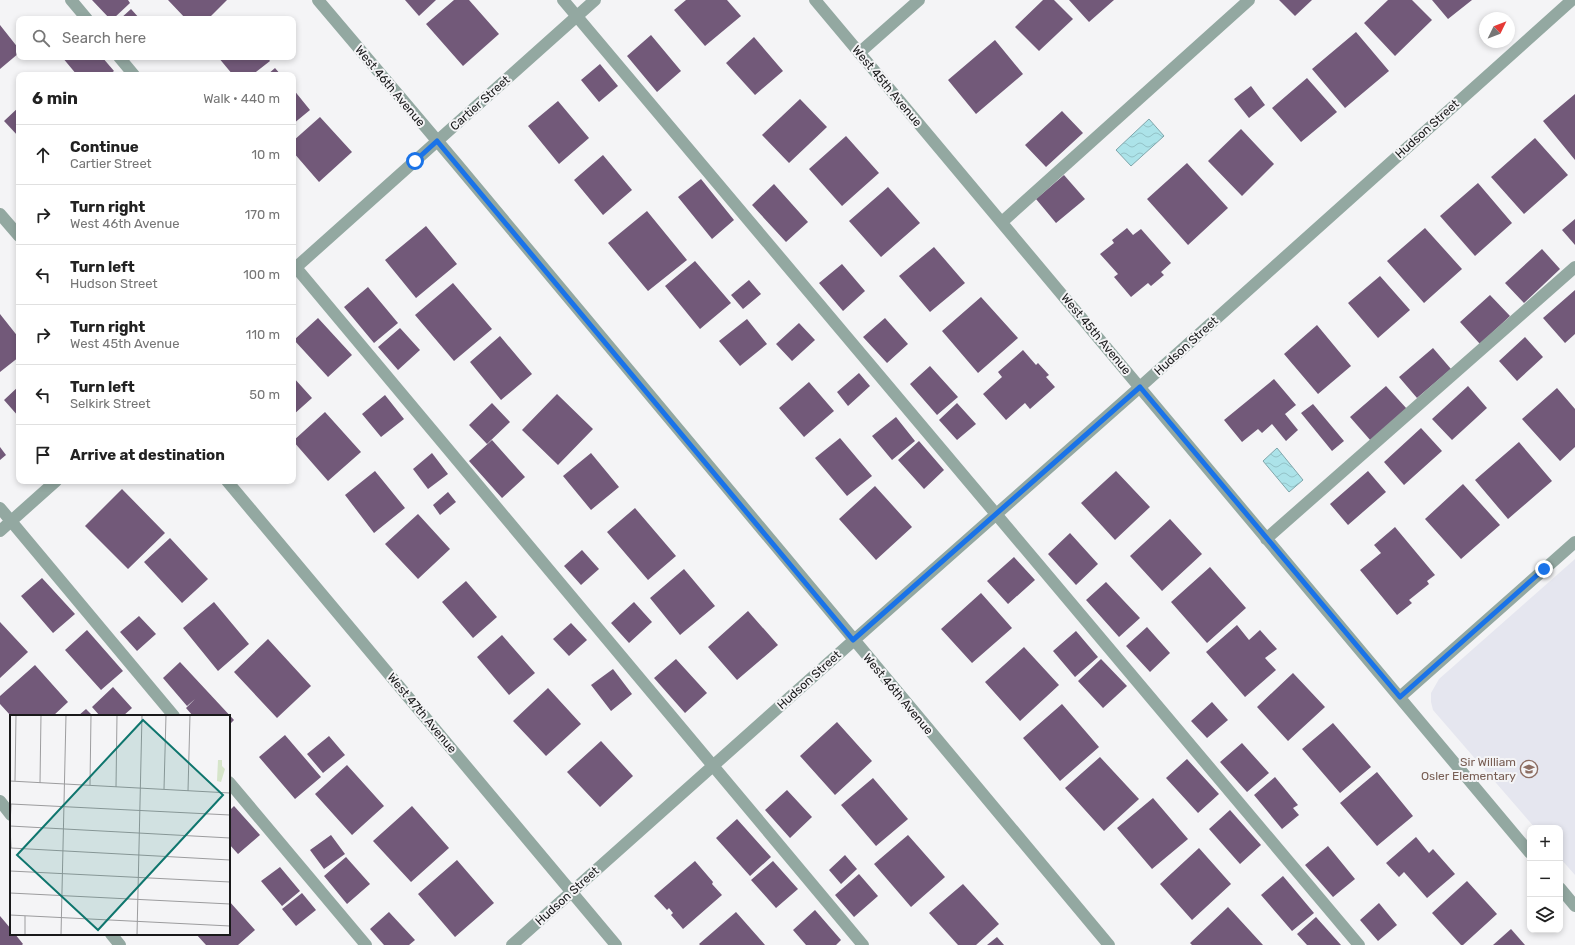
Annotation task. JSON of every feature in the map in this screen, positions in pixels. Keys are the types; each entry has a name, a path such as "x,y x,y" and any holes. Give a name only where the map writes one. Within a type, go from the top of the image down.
{"street":[{"path":"71,0 84,16"},
{"name":"West 46th Avenue","path":"318,0 1109,945"},
{"path":"563,0 1359,945"},
{"name":"Cartier Street","path":"296,265 595,0"},
{"name":"West 45th Avenue","path":"815,0 1527,848"},
{"path":"859,53 919,0"},
{"path":"1002,222 1249,0"},
{"name":"Hudson Street","path":"512,945 714,767 853,640 1140,387 1572,0"},
{"path":"122,60 132,72"},
{"path":"0,214 16,233"},
{"path":"1266,539 1575,267"},
{"path":"296,269 863,945"},
{"path":"0,531 53,484"},
{"name":"West 47th Avenue","path":"230,484 616,945"},
{"path":"0,508 173,715"},
{"path":"1400,697 1575,542"},
{"path":"230,783 366,945"},
{"path":"0,801 10,813"},
{"path":"1563,892 1575,906"},
{"path":"112,935 120,945"}],"shaded area":[{"name":"Sir William Osler Elementary","path":"1575,559 1575,875 1563,861 1563,825 1532,825 1433,710 1431,693 1439,679"}],"water":[{"path":"1149,119 1164,136 1131,166 1116,150"},
{"path":"1277,448 1303,480 1289,492 1263,461"}],"building":[{"path":"92,0 128,0 130,3 116,16 107,16"},
{"path":"168,0 227,0 211,16 183,16"},
{"path":"405,0 436,0 419,16"},
{"path":"454,0 469,0 499,34 463,66 426,24"},
{"path":"686,0 727,0 741,16 705,46 674,10"},
{"path":"1043,0 1054,0 1073,19 1039,51 1015,27"},
{"path":"1069,0 1114,0 1089,22"},
{"path":"1279,0 1312,0 1295,16"},
{"path":"1388,0 1412,0 1432,20 1395,56 1364,23"},
{"path":"1432,0 1472,0 1448,19"},
{"path":"131,9 137,16 123,16"},
{"path":"0,25 16,45 16,56 0,69"},
{"path":"1356,32 1389,71 1345,108 1312,69"},
{"path":"651,35 681,71 657,92 627,56"},
{"path":"754,37 783,71 755,95 726,63"},
{"path":"995,40 1023,74 976,114 948,80"},
{"path":"64,60 105,60 114,71 113,72 74,72"},
{"path":"220,60 270,61 256,72 230,72"},
{"path":"600,64 618,86 599,102 581,80"},
{"path":"275,68 278,72 270,72"},
{"path":"1307,78 1337,112 1301,142 1272,108"},
{"path":"1251,86 1265,105 1249,118 1234,99"},
{"path":"296,93 310,110 296,122"},
{"path":"1575,94 1575,160 1543,121"},
{"path":"800,99 827,127 789,163 762,135"},
{"path":"558,101 589,138 559,164 528,126"},
{"path":"16,110 16,134 4,121"},
{"path":"1062,111 1083,133 1046,167 1025,145"},
{"path":"320,117 352,152 319,182 296,155 296,138"},
{"path":"1241,129 1274,164 1242,196 1208,161"},
{"path":"846,136 879,173 842,206 809,169"},
{"path":"1535,138 1568,175 1524,214 1491,177"},
{"path":"603,155 632,190 603,215 574,180"},
{"path":"1187,163 1228,208 1188,245 1147,199"},
{"path":"1064,175 1085,199 1056,223 1036,199"},
{"path":"701,179 734,220 712,239 678,197"},
{"path":"1478,183 1512,223 1475,256 1440,216"},
{"path":"774,184 808,222 786,242 752,205"},
{"path":"888,187 920,223 881,257 849,221"},
{"path":"647,211 687,260 648,291 608,243"},
{"path":"1575,219 1575,245 1562,230"},
{"path":"426,226 457,264 416,298 385,260"},
{"path":"1127,228 1133,235 1141,229 1171,263 1161,272 1164,275 1151,286 1148,283 1131,297 1114,277 1118,274 1100,254 1114,243 1112,240"},
{"path":"1425,228 1462,269 1424,303 1387,261"},
{"path":"934,247 965,283 930,312 899,276"},
{"path":"1542,249 1560,269 1524,303 1505,283"},
{"path":"695,261 731,303 700,329 665,286"},
{"path":"842,264 865,291 843,311 819,283"},
{"path":"1380,276 1410,310 1378,338 1348,303"},
{"path":"749,280 761,294 743,309 731,295"},
{"path":"453,283 492,329 454,361 415,315"},
{"path":"368,287 398,323 374,343 344,307"},
{"path":"1575,290 1575,334 1565,343 1543,318"},
{"path":"1490,295 1510,316 1480,344 1460,322"},
{"path":"981,297 1018,338 978,373 942,331"},
{"path":"0,314 16,334 16,359 0,372"},
{"path":"318,318 352,355 328,377 296,342 296,338"},
{"path":"885,318 908,344 887,363 863,337"},
{"path":"747,319 767,344 740,366 719,341"},
{"path":"799,323 815,340 792,361 776,344"},
{"path":"1317,325 1351,366 1318,394 1284,354"},
{"path":"400,328 420,350 398,370 378,347"},
{"path":"500,336 532,374 501,400 470,362"},
{"path":"1525,337 1543,357 1517,381 1499,361"},
{"path":"1433,348 1451,369 1417,398 1399,377"},
{"path":"1023,350 1036,365 1038,363 1049,375 1046,377 1055,387 1030,409 1025,403 1006,420 983,394 1002,377 998,372"},
{"path":"930,366 958,397 937,415 910,384"},
{"path":"859,373 870,386 848,406 837,392"},
{"path":"1274,379 1296,405 1285,414 1298,430 1286,441 1272,424 1262,433 1258,429 1242,442 1224,420"},
{"path":"296,380 312,398 296,412"},
{"path":"809,382 834,411 804,437 779,408"},
{"path":"1386,386 1407,409 1371,441 1350,417"},
{"path":"1468,386 1487,408 1452,440 1432,419"},
{"path":"1557,388 1575,409 1575,447 1560,461 1522,419"},
{"path":"16,389 16,414 4,400"},
{"path":"557,394 593,429 558,465 522,430"},
{"path":"385,395 404,419 381,437 362,414"},
{"path":"492,403 510,422 487,444 469,425"},
{"path":"957,403 976,424 957,440 939,420"},
{"path":"1313,404 1344,441 1332,451 1301,413"},
{"path":"325,412 361,452 328,481 296,444 296,438"},
{"path":"896,417 915,441 892,460 872,436"},
{"path":"1421,428 1442,451 1404,485 1384,462"},
{"path":"840,438 872,476 847,496 815,458"},
{"path":"492,440 525,477 502,498 469,461"},
{"path":"919,441 944,470 924,489 898,460"},
{"path":"1519,442 1552,481 1508,519 1475,480"},
{"path":"0,447 6,455 0,460"},
{"path":"432,453 448,474 428,489 413,469"},
{"path":"591,453 619,487 591,510 563,476"},
{"path":"375,471 405,508 374,533 345,495"},
{"path":"1116,471 1150,507 1115,540 1081,503"},
{"path":"1368,471 1386,492 1348,525 1330,504"},
{"path":"1463,484 1500,525 1461,559 1425,519"},
{"path":"875,486 912,527 876,560 839,519"},
{"path":"122,489 165,533 128,569 85,526"},
{"path":"448,492 456,502 440,515 433,505"},
{"path":"635,508 676,556 648,580 607,532"},
{"path":"418,514 450,549 418,579 385,544"},
{"path":"1170,519 1202,554 1162,591 1130,556"},
{"path":"1395,527 1435,575 1427,581 1429,584 1409,600 1412,603 1397,615 1360,570 1381,553 1374,545"},
{"path":"1070,533 1098,564 1076,585 1048,554"},
{"path":"170,538 208,579 182,603 144,562"},
{"path":"582,550 599,569 581,585 564,566"},
{"path":"1014,557 1035,580 1008,604 987,581"},
{"path":"1210,567 1246,608 1207,643 1171,602"},
{"path":"684,569 715,606 680,635 650,598"},
{"path":"42,578 75,614 53,633 21,596"},
{"path":"466,581 497,617 473,638 442,602"},
{"path":"1106,582 1140,618 1119,637 1086,600"},
{"path":"981,593 1012,628 972,663 941,629"},
{"path":"214,602 249,644 218,671 183,628"},
{"path":"634,602 652,622 629,643 611,623"},
{"path":"748,611 778,645 737,680 708,647"},
{"path":"139,616 156,634 137,651 120,632"},
{"path":"0,622 28,652 0,678"},
{"path":"571,623 587,640 569,656 553,639"},
{"path":"1237,625 1249,640 1260,630 1277,649 1265,658 1276,670 1245,697 1206,652"},
{"path":"1147,627 1170,653 1150,672 1126,646"},
{"path":"87,630 123,671 101,690 65,650"},
{"path":"1076,631 1098,657 1075,677 1053,651"},
{"path":"502,635 535,673 509,695 477,657"},
{"path":"268,639 311,686 277,718 234,672"},
{"path":"1024,647 1059,685 1020,721 985,682"},
{"path":"676,659 707,693 685,713 654,678"},
{"path":"1101,659 1127,686 1103,708 1078,681"},
{"path":"180,662 229,715 192,715 186,708 195,699 187,706 163,678"},
{"path":"35,665 68,702 54,715 10,715 0,704 0,696"},
{"path":"613,669 632,694 611,711 591,685"},
{"path":"1293,673 1325,707 1288,741 1257,707"},
{"path":"113,687 132,708 124,715 99,715 92,707"},
{"path":"548,688 581,724 546,756 513,721"},
{"path":"1212,702 1228,720 1207,738 1191,721"},
{"path":"1062,704 1099,747 1060,781 1023,738"},
{"path":"86,709 92,715 79,715"},
{"path":"230,716 234,720 230,724"},
{"path":"837,722 872,761 835,795 800,756"},
{"path":"1333,723 1371,767 1340,793 1302,749"},
{"path":"285,735 321,777 295,799 259,757"},
{"path":"329,736 345,755 323,773 307,754"},
{"path":"601,741 633,776 600,807 567,772"},
{"path":"1242,743 1269,773 1247,792 1220,762"},
{"path":"1100,757 1139,799 1104,831 1065,788"},
{"path":"1187,759 1219,794 1198,813 1166,778"},
{"path":"347,765 384,806 352,835 315,794"},
{"path":"1377,772 1413,816 1377,846 1340,803"},
{"path":"1275,777 1298,805 1293,808 1299,815 1282,829 1254,795"},
{"path":"873,778 908,819 876,846 841,805"},
{"path":"787,790 812,817 790,838 765,810"},
{"path":"1153,798 1188,839 1152,869 1117,828"},
{"path":"234,806 260,835 238,854 230,845 230,810"},
{"path":"412,806 449,848 411,882 373,841"},
{"path":"1230,810 1261,845 1240,864 1209,829"},
{"path":"737,819 771,857 750,876 716,838"},
{"path":"331,835 345,854 324,869 310,850"},
{"path":"908,835 945,877 911,907 874,864"},
{"path":"1416,837 1429,853 1433,849 1455,874 1427,898 1404,872 1399,877 1386,863"},
{"path":"1328,846 1355,879 1333,897 1305,865"},
{"path":"1199,848 1231,884 1192,920 1160,884"},
{"path":"845,855 857,869 841,884 829,870"},
{"path":"346,857 370,884 347,904 324,876"},
{"path":"457,860 494,903 455,937 418,894"},
{"path":"695,861 722,895 683,929 671,915 673,913 669,908 667,910 654,896"},
{"path":"773,861 798,889 776,908 751,880"},
{"path":"280,867 300,891 282,906 261,881"},
{"path":"859,874 878,896 854,917 835,895"},
{"path":"1283,876 1314,913 1292,931 1261,895"},
{"path":"1467,881 1497,914 1463,945 1461,945 1432,913"},
{"path":"963,884 999,924 976,945 958,945 929,913"},
{"path":"302,893 316,910 296,926 282,909"},
{"path":"230,902 255,930 238,945 206,945 197,935 230,935"},
{"path":"1379,903 1397,925 1378,941 1360,920"},
{"path":"1228,907 1263,945 1192,945 1190,943"},
{"path":"815,910 841,940 836,945 806,945 793,930"},
{"path":"389,912 415,940 409,945 384,945 370,929"},
{"path":"736,912 765,945 699,944"},
{"path":"0,916 10,928 10,935 16,935 23,944 0,945"},
{"path":"1316,917 1341,945 1307,945 1297,934"},
{"path":"1511,929 1525,945 1493,945"},
{"path":"997,937 1004,945 987,945"}],"place":[{"name":"Sir William Osler Elementary","path":"1529,769"}],"route":[{"path":"415,161 437,141 853,640 1140,387 1400,697 1544,569"}]}
